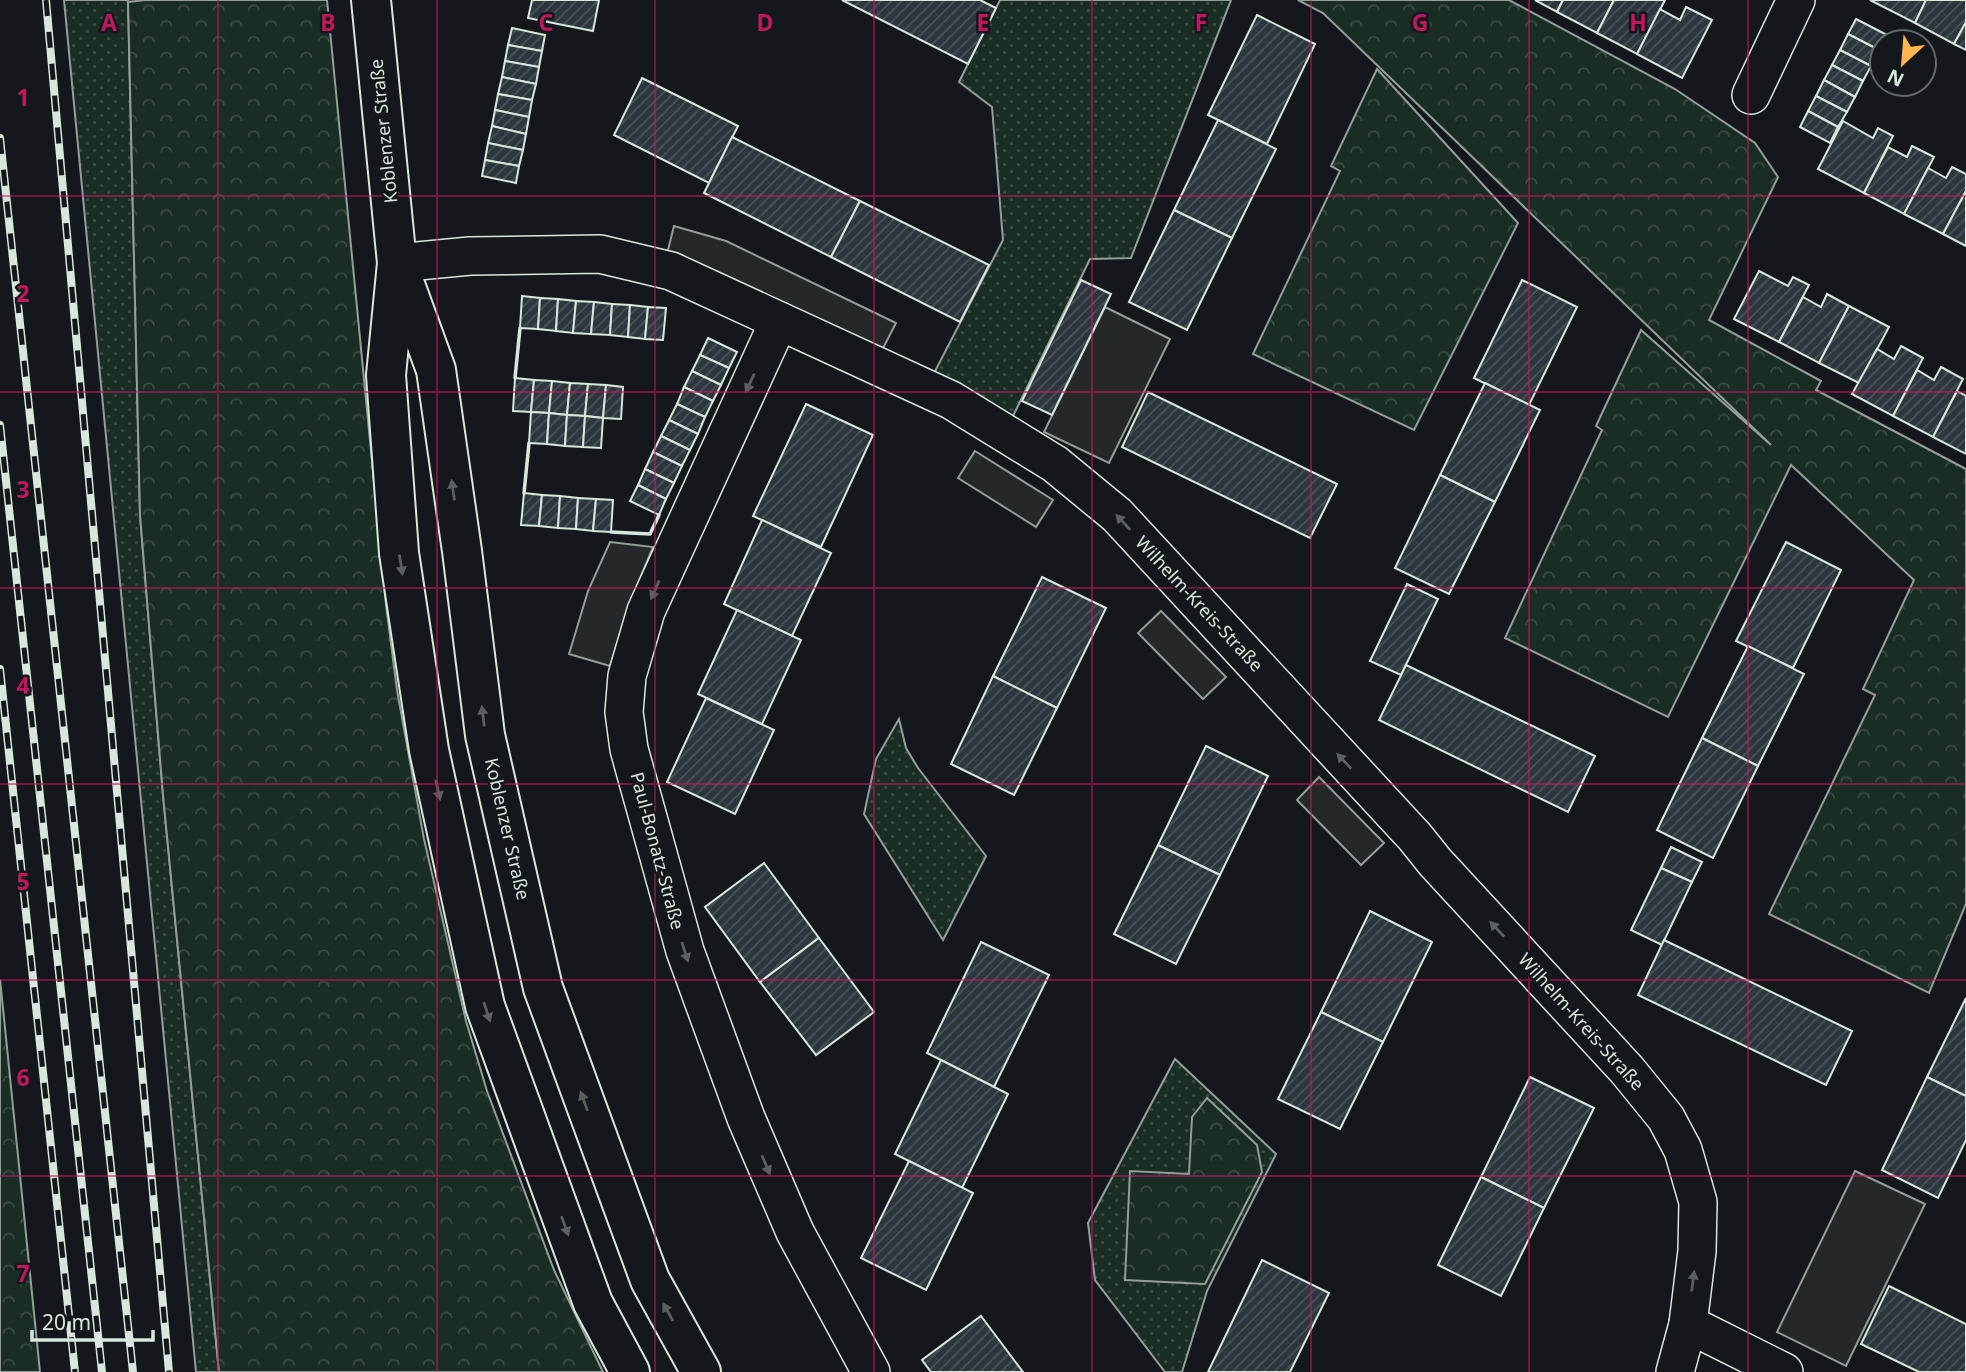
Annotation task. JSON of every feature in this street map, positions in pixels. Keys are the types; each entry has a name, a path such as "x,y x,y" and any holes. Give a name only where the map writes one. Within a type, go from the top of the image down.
{"main road":[{"name":"Koblenzer Straße","path":"371,0 397,263 386,375 400,553 429,750 485,1006 593,1303 630,1372"},
{"name":"Koblenzer Straße","path":"397,263 436,370 485,736 543,988 650,1280 701,1372"}],"street":[{"path":"1751,95 1796,0"},
{"name":"Wilhelm-Kreis-Straße","path":"397,263 470,256 600,254 671,271 951,400 1055,464 1084,486 1117,515 1628,1070 1666,1118 1683,1150 1699,1202 1697,1251 1688,1324 1675,1372"},
{"name":"Paul-Bonatz-Straße","path":"779,321 646,611 627,676 624,712 629,749 685,951 746,1118 795,1232 871,1372"},
{"path":"1688,1324 1784,1372"}],"green space":[{"path":"64,0 128,0 140,515 163,795 219,1372 196,1372"},
{"path":"327,0 386,605 397,690 424,839 466,1021 487,1091 554,1270 603,1372 219,1372 163,795 140,515 128,2"},
{"path":"1000,0 1231,0 1131,258 1090,259 1013,416 933,375 1003,240 992,107 959,82"},
{"path":"1298,0 1509,0 1675,89 1755,143 1778,177 1709,320 1821,381 1816,390 1966,469 1966,904 1929,993 1769,914 1875,695 1863,689 1914,580 1791,465 1668,717 1505,638 1602,430 1596,426 1641,330 1771,445 1323,13"},
{"path":"1377,69 1518,223 1414,430 1253,354 1340,171 1331,166"},
{"path":"899,719 906,748 918,768 986,856 943,940 864,814 876,759"},
{"path":"0,979 40,1372 0,1372"},
{"path":"1175,1059 1276,1154 1207,1291 1182,1372 1165,1372 1095,1280 1088,1223"},
{"path":"1207,1098 1257,1145 1262,1172 1205,1284 1125,1280 1130,1171 1189,1174 1192,1117"}],"shaded area":[{"path":"674,226 726,241 896,323 880,354 666,258"},
{"path":"1105,307 1170,339 1109,463 1044,432"},
{"path":"975,451 1053,500 1036,527 958,478"},
{"path":"610,542 653,547 629,605 610,666 569,654 588,591"},
{"path":"1161,611 1226,677 1203,699 1138,633"},
{"path":"1319,777 1384,843 1361,865 1297,800"},
{"path":"1855,1171 1925,1204 1846,1366 1777,1332"}],"building":[{"path":"532,0 599,0 593,31 528,18"},
{"path":"842,0 980,0 996,8 968,64"},
{"path":"1535,0 1563,0 1557,12"},
{"path":"1563,0 1614,0 1597,33 1557,12"},
{"path":"1614,0 1665,0 1637,54 1597,33"},
{"path":"1870,0 1926,0 1915,23"},
{"path":"1926,0 1966,0 1966,22 1954,44 1938,35 1938,28 1924,28 1915,23"},
{"path":"1686,7 1712,20 1682,78 1637,54 1660,9 1680,20"},
{"path":"1257,15 1315,44 1267,144 1208,115"},
{"path":"1856,19 1873,28 1868,28 1868,44 1848,34"},
{"path":"1966,22 1966,50 1954,44"},
{"path":"512,28 545,35 542,51 508,45"},
{"path":"1848,34 1868,44 1868,64 1840,50"},
{"path":"508,45 542,51 539,67 505,61"},
{"path":"1840,50 1868,64 1868,72 1863,81 1832,65"},
{"path":"505,61 539,67 536,84 502,77"},
{"path":"1832,65 1863,81 1855,97 1824,80"},
{"path":"502,77 536,84 532,100 498,94"},
{"path":"642,78 738,126 709,183 614,135"},
{"path":"1824,80 1855,97 1847,112 1816,96"},
{"path":"498,94 532,100 529,117 495,110"},
{"path":"1816,96 1847,112 1838,127 1808,111"},
{"path":"495,110 529,117 526,134 492,126"},
{"path":"1808,111 1838,127 1830,143 1800,127"},
{"path":"1218,120 1276,149 1232,238 1174,210"},
{"path":"1843,121 1873,138 1878,128 1893,136 1864,193 1818,169"},
{"path":"492,126 526,134 523,150 488,143"},
{"path":"732,137 860,201 831,257 704,193"},
{"path":"488,143 523,150 519,166 485,160"},
{"path":"1912,146 1934,157 1904,214 1864,193 1888,147 1907,157"},
{"path":"485,160 519,166 516,183 482,176"},
{"path":"1952,167 1966,174 1966,191 1943,234 1904,214 1928,168 1946,178"},
{"path":"1966,191 1966,246 1943,234"},
{"path":"860,201 989,265 960,322 831,257"},
{"path":"1174,210 1232,238 1187,330 1129,302"},
{"path":"1759,271 1788,286 1793,277 1809,285 1779,342 1734,319"},
{"path":"1081,280 1111,294 1052,415 1022,401"},
{"path":"1522,280 1577,307 1529,405 1474,378"},
{"path":"1827,294 1849,306 1819,363 1779,342 1803,297 1821,307"},
{"path":"522,296 540,298 538,329 520,328"},
{"path":"540,298 558,299 556,331 538,329"},
{"path":"558,299 576,301 573,333 556,331"},
{"path":"576,301 594,302 591,334 573,333"},
{"path":"594,302 612,304 610,335 591,334"},
{"path":"612,304 630,305 628,337 610,335"},
{"path":"630,305 648,307 645,339 628,337"},
{"path":"1849,306 1889,327 1859,383 1819,363"},
{"path":"648,307 666,308 663,340 645,339"},
{"path":"708,338 737,352 729,368 700,355"},
{"path":"1901,346 1923,358 1893,416 1852,394 1877,349 1894,359"},
{"path":"700,355 729,368 721,385 692,371"},
{"path":"1941,367 1963,379 1933,437 1893,416 1917,370 1934,380"},
{"path":"692,371 721,385 713,401 684,387"},
{"path":"515,378 534,380 531,412 513,411"},
{"path":"534,380 552,381 549,413 531,412"},
{"path":"552,381 570,383 567,415 549,413"},
{"path":"570,383 588,384 585,416 567,415"},
{"path":"1485,383 1540,410 1495,502 1440,475"},
{"path":"588,384 606,385 603,418 585,416"},
{"path":"606,385 623,387 621,419 603,418"},
{"path":"684,387 713,401 705,417 677,404"},
{"path":"1957,391 1966,396 1966,454 1933,437"},
{"path":"1148,392 1337,484 1310,538 1122,447"},
{"path":"677,404 705,417 698,434 669,420"},
{"path":"806,404 873,435 821,547 753,516"},
{"path":"531,412 549,413 547,444 529,443"},
{"path":"549,413 567,415 565,446 547,444"},
{"path":"567,415 585,416 583,447 565,446"},
{"path":"585,416 603,418 601,448 583,447"},
{"path":"669,420 698,434 690,450 661,436"},
{"path":"661,436 690,450 682,466 653,452"},
{"path":"653,452 682,466 674,483 645,469"},
{"path":"645,469 674,483 666,499 638,485"},
{"path":"1440,475 1495,502 1449,594 1395,568"},
{"path":"638,485 666,499 659,515 630,501"},
{"path":"524,493 542,495 539,526 521,525"},
{"path":"542,495 560,496 558,528 539,526"},
{"path":"560,496 578,498 576,529 558,528"},
{"path":"578,498 596,499 593,531 576,529"},
{"path":"596,499 613,500 611,532 593,531"},
{"path":"762,520 831,553 792,636 724,604"},
{"path":"1786,542 1841,570 1793,668 1736,641"},
{"path":"1042,577 1106,608 1057,708 993,676"},
{"path":"1407,584 1438,599 1401,675 1370,661"},
{"path":"737,610 801,640 762,724 698,694"},
{"path":"1748,646 1804,674 1758,766 1702,738"},
{"path":"1406,665 1595,756 1568,812 1379,720"},
{"path":"993,676 1057,708 1014,795 951,764"},
{"path":"706,698 774,730 735,814 667,782"},
{"path":"1702,738 1758,766 1713,858 1657,830"},
{"path":"1206,746 1268,776 1220,875 1158,845"},
{"path":"1158,845 1220,875 1176,964 1114,934"},
{"path":"1671,847 1702,862 1692,882 1661,868"},
{"path":"764,863 819,938 760,982 705,907"},
{"path":"1661,868 1692,882 1662,945 1631,930"},
{"path":"1370,911 1432,942 1383,1042 1321,1012"},
{"path":"819,938 874,1012 816,1055 760,982"},
{"path":"1664,940 1852,1031 1826,1085 1638,995"},
{"path":"981,942 1049,975 994,1087 927,1053"},
{"path":"1966,998 1966,1096 1927,1077"},
{"path":"1321,1012 1383,1042 1340,1129 1278,1099"},
{"path":"941,1060 1008,1094 962,1188 895,1154"},
{"path":"1530,1077 1594,1108 1544,1208 1481,1177"},
{"path":"1927,1077 1966,1096 1966,1140 1938,1198 1882,1170"},
{"path":"909,1161 973,1193 926,1290 861,1258"},
{"path":"1481,1177 1544,1208 1501,1296 1438,1265"},
{"path":"1262,1260 1329,1293 1290,1372 1208,1372"},
{"path":"1889,1286 1966,1324 1966,1372 1919,1372 1861,1344"},
{"path":"981,1316 1023,1372 931,1372 922,1360"}],"railway":[{"path":"46,0 169,1372"},
{"path":"0,138 133,1372"},
{"path":"0,425 102,1372"},
{"path":"0,669 75,1372"}],"wall":[{"path":"515,378 520,328"},
{"path":"524,493 529,443"},
{"path":"611,532 650,534 659,515"}]}
